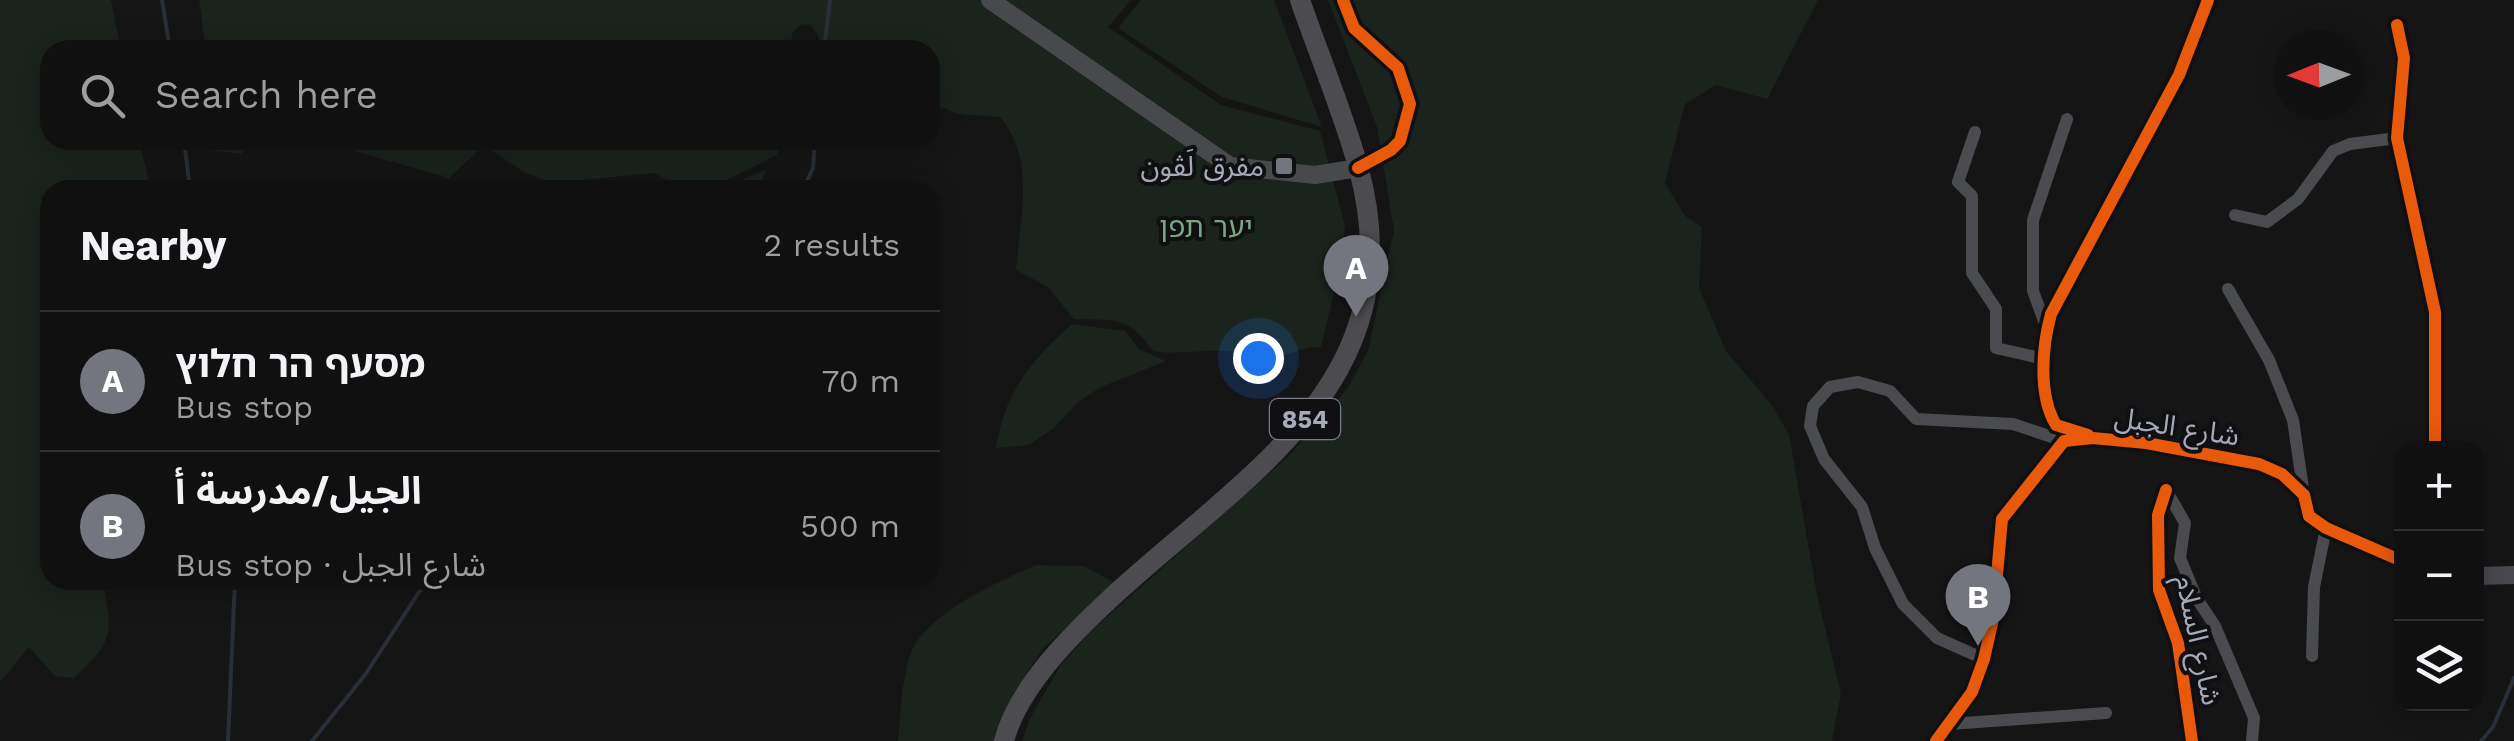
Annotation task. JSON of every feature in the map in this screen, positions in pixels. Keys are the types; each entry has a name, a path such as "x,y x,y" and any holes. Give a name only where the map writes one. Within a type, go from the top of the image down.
{"main road":[{"name":"854","path":"1004,741 1010,719 1069,637 1246,481 1306,419 1346,359 1366,300 1370,265 1358,168 1300,0"}],"street":[{"path":"990,0 1230,166 1315,175 1358,168 1391,150 1400,141 1410,104 1398,68 1354,28 1342,0"},
{"path":"2094,438 2080,430 2056,426 2050,414 2044,360 2050,314 2179,75 2208,0"},
{"path":"2397,26 2404,58 2397,138 2434,312 2436,441"},
{"path":"2047,329 2033,291 2033,220 2068,119"},
{"path":"1976,132 1958,182 1972,196 1972,273 1996,309 1996,348 2044,360"},
{"path":"2234,215 2268,222 2298,199 2333,152 2350,144 2397,138"},
{"path":"2228,289 2269,360 2293,420 2304,495"},
{"path":"1936,741 1972,692 1984,659 2002,519 2064,440 2013,424 1916,419 1890,391 1858,382 1830,387 1813,406 1810,426 1824,459 1862,507 1875,548 1902,604 1938,638 1984,659"},
{"name":"شارع الجبل","path":"2064,440 2094,438 2146,444 2259,464 2282,474 2304,495 2309,516 2326,528"},
{"name":"شارع السلام","path":"2192,741 2178,643 2159,590 2158,515 2166,490 2185,523 2180,558 2196,600 2215,626 2254,718 2252,741"},
{"path":"2312,656 2314,587 2326,528 2394,558"},
{"path":"2484,576 2514,575"},
{"path":"1950,724 2106,713"}],"green space":[{"path":"0,0 111,0 119,40 40,40 40,150 141,150 149,180 40,180 40,590 105,590 108,632 96,656 74,678 55,676 29,647 0,682"},
{"name":"יער תפן","path":"199,0 1131,0 1108,27 1221,105 1320,131 1345,226 1321,347 1268,356 1226,351 1153,351 1127,325 1110,320 1074,319 1048,287 1016,270 1023,190 1018,152 1000,117 957,114 940,106 940,40 820,40 810,25 802,24 792,33 792,40 205,40"},
{"path":"1141,0 1274,0 1322,127 1222,97 1118,28"},
{"path":"1328,0 1818,0 1767,99 1716,85 1685,104 1665,183 1685,216 1702,227 1699,288 1726,351 1771,404 1789,434 1817,595 1841,693 1832,741 1022,741 1030,718 1060,666 1091,631 1289,456 1347,389 1368,351 1394,230 1377,127"},
{"path":"206,150 244,150 242,154"},
{"path":"352,150 479,150 449,178"},
{"path":"491,150 779,150 777,155 726,180 666,180 653,173 545,180 524,172"},
{"path":"766,170 762,180 741,180"},
{"path":"1072,324 1125,331 1139,349 1166,361 1101,387 1029,445 996,448 1006,410 1022,378"},
{"path":"1036,565 1084,566 1117,584 1043,648 1018,687 997,741 898,741 905,676 918,640 964,601"}],"waterway":[{"path":"162,0 168,40"},
{"path":"825,40 830,0"},
{"path":"185,150 189,180"},
{"path":"808,180 814,150"},
{"path":"228,741 235,590"},
{"path":"312,741 365,675 420,590"},
{"path":"2481,741 2493,727 2514,678"}],"cycle path":[{"path":"1343,0 1354,28 1398,68 1410,104 1400,141 1358,168"},
{"path":"2088,435 2056,425 2046,400 2043,371 2051,314 2179,75 2208,0"},
{"path":"2397,25 2404,58 2397,138 2435,312 2435,441"},
{"path":"1936,741 1972,692 1984,659 1993,619 2002,519 2064,441 2093,438 2146,443 2259,464 2282,474 2304,495 2309,516 2326,528 2394,558"},
{"path":"2166,490 2158,515 2159,590 2178,643 2192,741"}],"place":[{"name":"مفرق لَڤون","path":"1284,166"},
{"name":"מסעף הר חלוץ","path":"1356,317"},
{"name":"الجيل/مدرسة أ","path":"1978,646"}]}
